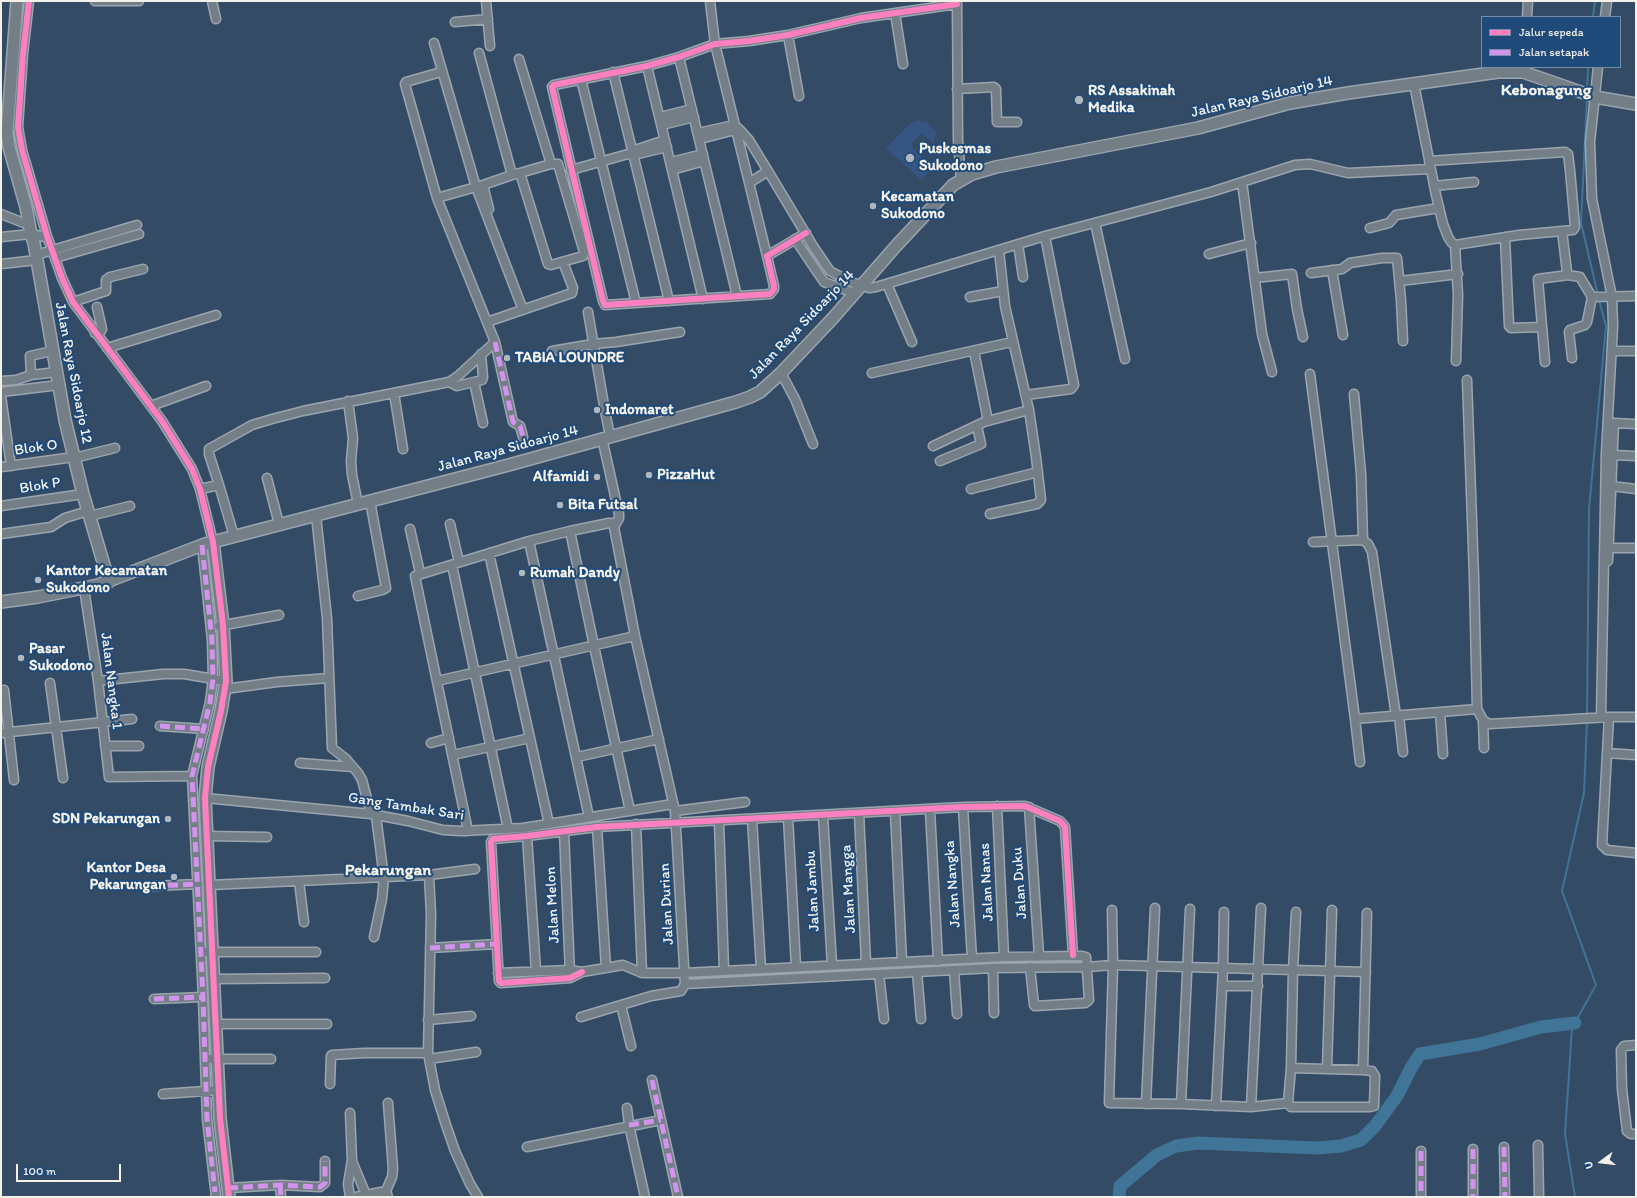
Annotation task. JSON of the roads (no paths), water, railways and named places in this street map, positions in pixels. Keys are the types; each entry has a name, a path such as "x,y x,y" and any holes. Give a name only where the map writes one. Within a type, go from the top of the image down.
{"main road":[{"name":"Jalan Raya Sidoarjo 12","path":"17,1 6,133 11,154 33,206 37,233 45,255 52,351 83,494 109,582"},
{"name":"Jalan Raya Sidoarjo 14","path":"1,602 84,588 109,582 207,543 505,466 736,402 760,392 781,374 944,195 960,180 996,167 1198,128 1290,103 1348,93 1523,69 1592,96 1636,104"},
{"path":"207,543 217,627 221,711 208,767 205,798 210,885 206,932 207,952 215,978 216,1024 211,1059 212,1091 217,1159 222,1192"}],"street":[{"path":"29,1 23,54 18,128 37,233 45,255 62,278 73,302 175,439 192,469 200,489 207,543"},
{"path":"95,1 139,1"},
{"path":"212,1 216,19"},
{"path":"486,1 490,46"},
{"path":"710,1 715,44 774,286 768,294 607,306 604,304 551,89 554,85 647,66 679,57 715,44 749,42 788,35 861,18 957,3 957,89 960,180"},
{"path":"1527,16 1528,1"},
{"path":"1605,16 1607,1"},
{"path":"895,13 903,64"},
{"path":"455,22 488,19"},
{"path":"788,35 799,96"},
{"path":"434,43 441,72 495,235 523,310"},
{"path":"478,53 512,175"},
{"path":"679,57 737,296"},
{"path":"519,59 551,164"},
{"path":"647,66 703,299"},
{"path":"1598,68 1592,96 1590,142 1592,199 1610,297 1612,351 1606,453 1602,717 1607,753 1602,845 1607,850 1636,853"},
{"path":"441,72 406,82 405,84 437,198 495,342 513,422 520,426 523,437"},
{"path":"614,72 631,153 669,301"},
{"path":"581,79 636,303"},
{"path":"1414,84 1429,165 1439,208 1448,237 1455,245 1458,274 1456,361"},
{"path":"957,89 994,87 996,89 997,122 1017,122"},
{"path":"661,121 693,113"},
{"path":"699,136 736,128"},
{"path":"736,128 768,171 813,246 830,271 851,282 858,290"},
{"path":"571,170 666,144"},
{"path":"795,240 824,282 858,290 873,288 1045,236 1211,192 1303,164 1310,164 1348,173 1565,152 1568,154 1575,227 1573,230 1505,237 1455,245"},
{"path":"672,166 704,157"},
{"path":"437,198 512,175 551,164 558,164 584,252 582,256 551,265 547,262 520,173"},
{"path":"749,183 768,171"},
{"path":"1242,182 1256,278 1262,334 1272,372"},
{"path":"1434,186 1474,182"},
{"path":"1370,228 1389,223 1396,215 1439,208"},
{"path":"1,214 37,233"},
{"path":"1095,223 1125,359"},
{"path":"45,255 137,225"},
{"path":"1562,232 1568,275"},
{"path":"1,237 37,233"},
{"path":"766,256 806,233"},
{"path":"1,264 139,234"},
{"path":"1026,395 1071,389 1074,385 1045,236"},
{"path":"1505,237 1510,327 1542,327"},
{"path":"1210,254 1250,243"},
{"path":"1018,244 1023,277"},
{"path":"803,252 813,246"},
{"path":"990,514 1040,502 1041,500 1029,410 1012,342 1002,291 999,250"},
{"path":"1311,273 1342,269 1350,263 1395,257 1397,260 1400,281 1402,341"},
{"path":"487,322 572,293 573,288 563,262"},
{"path":"73,302 106,291 106,280 108,278 143,269"},
{"path":"1332,270 1342,335"},
{"path":"824,282 830,271"},
{"path":"1256,278 1292,274 1296,304 1303,337"},
{"path":"1400,281 1458,274"},
{"path":"1545,362 1538,279 1568,275 1580,277 1595,297"},
{"path":"887,284 912,342"},
{"path":"970,297 1002,291"},
{"path":"1595,297 1636,296"},
{"path":"1572,358 1569,332 1570,330 1584,325 1587,322 1595,297"},
{"path":"95,333 101,331 102,328 97,307"},
{"path":"468,831 415,576 420,573 456,564 529,541 609,523 612,523 614,527 619,518 619,514 588,312"},
{"path":"108,348 216,315"},
{"path":"552,351 680,332"},
{"path":"234,536 209,454 210,448 258,423 348,402 449,382 458,376 495,342"},
{"path":"872,373 1012,342"},
{"path":"31,375 30,356 33,354 52,351"},
{"path":"974,351 988,421"},
{"path":"1612,351 1636,351"},
{"path":"449,382 457,386 483,379 481,354"},
{"path":"1,381 16,380 31,375 57,372"},
{"path":"781,374 795,399 813,444"},
{"path":"1310,374 1333,542 1360,762"},
{"path":"1467,380 1477,709 1483,720 1484,748"},
{"path":"474,382 482,423"},
{"path":"1,392 59,385"},
{"path":"151,406 206,386"},
{"path":"394,393 403,449"},
{"path":"1354,394 1361,474 1363,540"},
{"path":"1,396 11,466"},
{"path":"348,402 353,438 351,461 352,475 358,504"},
{"path":"933,446 988,421 1029,410"},
{"path":"1606,576 1609,548 1614,423 1636,424"},
{"path":"940,461 981,444 977,426"},
{"name":"Blok O","path":"1,467 74,457 115,448"},
{"path":"1613,455 1636,456"},
{"path":"971,489 1038,472"},
{"path":"267,478 279,524"},
{"path":"200,489 219,485"},
{"path":"1611,486 1636,489"},
{"name":"Blok P","path":"1,506 83,494"},
{"path":"358,596 386,588 370,501"},
{"path":"1,534 51,527 65,518 130,506"},
{"path":"316,515 327,618 332,748 354,767 362,780 374,815 384,878 382,898 374,937"},
{"path":"450,524 476,672 508,829"},
{"name":"Jalan Durian","path":"614,527 635,636 674,808 684,973 686,984"},
{"path":"410,529 420,573"},
{"path":"570,531 630,811"},
{"path":"1312,542 1363,540 1368,544 1372,552 1403,752"},
{"path":"529,541 589,817"},
{"path":"1609,548 1636,548"},
{"path":"489,553 549,824"},
{"name":"Jalan Nangka 1","path":"84,588 98,681 108,776 192,776"},
{"path":"217,627 279,615"},
{"path":"437,681 635,636"},
{"path":"98,681 170,674 194,675 220,682 277,682 329,678"},
{"path":"206,932 198,884 192,776 210,702 220,682"},
{"path":"50,683 63,778"},
{"path":"4,690 5,732 14,780"},
{"path":"1355,719 1477,709"},
{"path":"1440,712 1443,754"},
{"path":"1483,720 1489,724 1500,724 1576,718 1636,717"},
{"path":"5,732 132,719"},
{"path":"160,726 204,729"},
{"path":"431,743 449,738"},
{"path":"453,755 530,738"},
{"path":"577,758 659,739"},
{"path":"105,746 139,746"},
{"path":"1607,753 1636,755"},
{"path":"300,762 354,767"},
{"name":"Gang Tambak Sari","path":"205,798 374,815 408,821 443,830 468,831 508,829 549,824 630,811 745,802"},
{"path":"1030,967 1035,1006 1088,1002 1090,997 1085,956 1073,955 866,963 684,973 642,973 623,965 501,983 499,981 496,944 492,840 597,826 1020,805 1029,807 1060,821 1064,828 1073,955"},
{"name":"Jalan Nanas","path":"998,806 1004,957"},
{"name":"Jalan Nangka","path":"962,807 972,959"},
{"name":"Jalan Duku","path":"1029,807 1039,956"},
{"path":"930,810 938,961"},
{"path":"895,811 902,962"},
{"name":"Jalan Mangga","path":"859,813 866,963"},
{"name":"Jalan Jambu","path":"823,815 832,965"},
{"path":"788,817 796,967"},
{"path":"752,819 761,969"},
{"path":"719,821 724,971"},
{"path":"636,824 642,973"},
{"path":"597,826 606,968"},
{"name":"Jalan Melon","path":"564,831 570,974"},
{"path":"207,836 267,836"},
{"path":"527,836 536,971"},
{"path":"210,885 384,878 429,875 475,869"},
{"path":"429,875 431,914 428,1020 429,1056 435,1090 455,1151 470,1184 478,1197"},
{"path":"299,881 304,922"},
{"path":"154,886 198,884"},
{"path":"1146,1104 1155,908"},
{"path":"1251,1107 1261,908"},
{"path":"1181,1104 1190,909"},
{"path":"1112,910 1113,965 1108,1104 1181,1104 1251,1107 1288,1103 1291,1106 1372,1107 1374,1104 1375,1076 1372,1071 1291,1068"},
{"path":"1327,1069 1332,910"},
{"path":"1216,1106 1223,968 1224,912"},
{"path":"1288,1103 1291,1068 1296,912"},
{"path":"1363,1070 1367,913"},
{"path":"430,948 496,944"},
{"path":"271,1060 211,1059 203,997 207,952 316,952"},
{"path":"581,1017 651,996 681,991 686,984 993,968 1087,968 1113,965 1366,972"},
{"path":"993,968 994,1013"},
{"path":"954,970 957,1014"},
{"path":"498,973 536,971 570,974"},
{"path":"917,972 921,1019"},
{"path":"879,974 884,1020"},
{"path":"215,978 325,978"},
{"path":"1222,986 1258,986"},
{"path":"154,999 203,997"},
{"path":"620,1005 631,1046"},
{"path":"428,1020 471,1016"},
{"path":"216,1024 327,1024"},
{"path":"1636,1045 1624,1046 1621,1050 1622,1089 1627,1131 1631,1134 1636,1134"},
{"path":"330,1084 332,1055 364,1053 429,1056 476,1052"},
{"path":"652,1080 678,1197"},
{"path":"163,1094 212,1091"},
{"path":"356,1197 387,1194 393,1169 388,1103"},
{"path":"627,1108 629,1126 645,1197"},
{"path":"350,1113 352,1160 348,1184 350,1197"},
{"path":"528,1147 660,1120"},
{"path":"1538,1146 1539,1197"},
{"path":"1504,1147 1506,1197"},
{"path":"1472,1149 1473,1197"},
{"path":"1421,1151 1421,1197"},
{"path":"352,1160 366,1195"},
{"path":"222,1192 280,1185 320,1187 324,1185 325,1161"},
{"path":"280,1185 281,1197"}],"waterway":[{"path":"1593,16 1595,1"},
{"path":"1587,89 1588,68"},
{"path":"1587,98 1581,223 1598,295"},
{"path":"1587,716 1589,509 1606,326 1599,300"},
{"path":"1575,1197 1565,1134 1572,1028 1596,985 1562,891 1584,793 1587,720"},
{"path":"1119,1197 1120,1186 1157,1155 1176,1146 1198,1143 1317,1148 1341,1146 1361,1140 1375,1126 1397,1096 1420,1054 1480,1044 1541,1027 1575,1023"}],"place":[{"name":"RS Assakinah Medika","path":"1079,100"},
{"name":"Puskesmas Sukodono","path":"910,158"},
{"name":"Kecamatan Sukodono","path":"873,206"},
{"name":"TABIA LOUNDRE","path":"507,358"},
{"name":"Indomaret","path":"597,410"},
{"name":"PizzaHut","path":"649,475"},
{"name":"Alfamidi","path":"597,477"},
{"name":"Bita Futsal","path":"560,505"},
{"name":"Rumah Dandy","path":"522,573"},
{"name":"Kantor Kecamatan Sukodono","path":"38,580"},
{"name":"Pasar Sukodono","path":"21,658"},
{"name":"SDN Pekarungan","path":"168,819"},
{"name":"Kantor Desa Pekarungan","path":"174,877"}],"district":[{"name":"Kebonagung","path":"1546,91"},
{"name":"Pekarungan","path":"388,871"}]}
